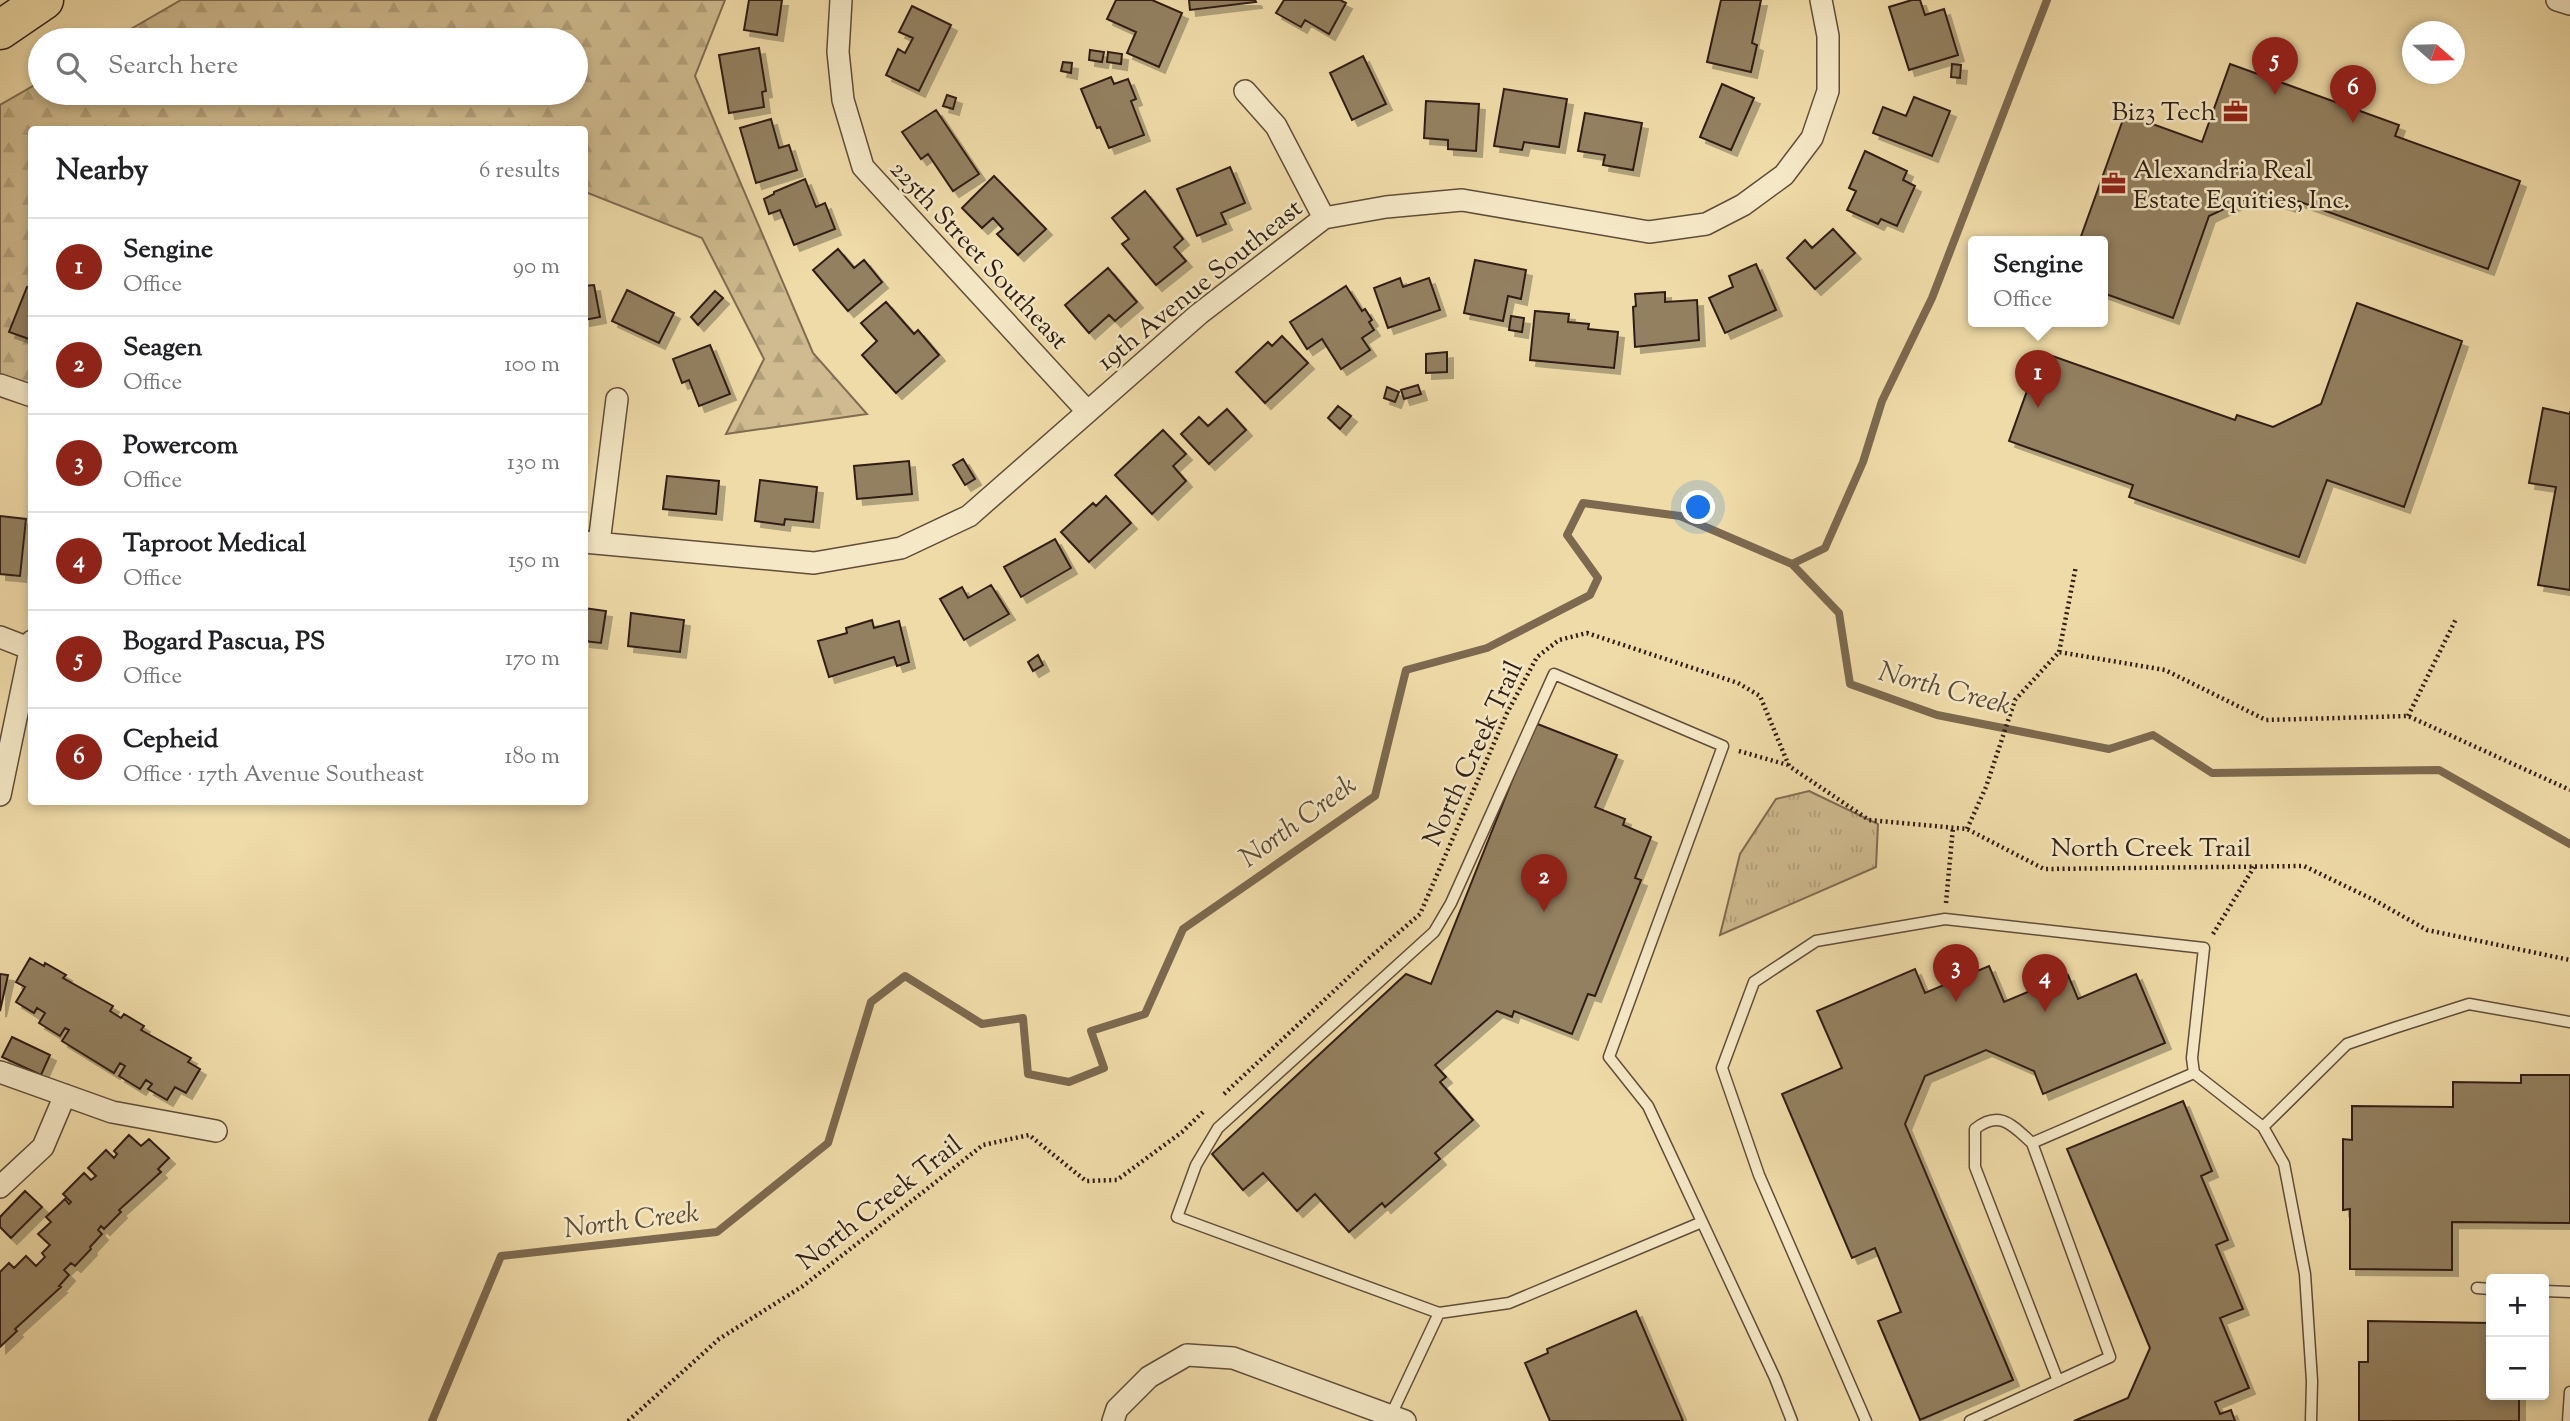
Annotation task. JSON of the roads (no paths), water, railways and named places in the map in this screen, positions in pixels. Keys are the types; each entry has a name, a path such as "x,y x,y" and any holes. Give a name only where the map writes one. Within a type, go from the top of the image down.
{"highway":[{"path":"0,7 9,0"},
{"path":"0,30 44,0"}],"street":[{"name":"225th Street Southeast","path":"841,0 838,52 843,100 863,167 1087,411"},
{"name":"19th Avenue Southeast","path":"592,542 814,563 901,548 969,516 1199,314 1324,218 1386,206 1462,200 1649,232 1706,223 1743,205 1784,175 1812,138 1828,91 1828,36 1821,0"},
{"path":"2557,0 2570,4"},
{"path":"1245,91 1276,126 1324,218"},
{"path":"0,385 28,395"},
{"path":"592,542 617,399"},
{"path":"0,638 28,644"},
{"path":"0,795 28,660"},
{"path":"0,1072 111,1112 216,1130"},
{"path":"0,1187 43,1147 65,1095"},
{"path":"1113,1421 1117,1409 1149,1377 1187,1355 1233,1358 1398,1418"}],"lane":[{"path":"1702,1222 1508,1303 1439,1313 1177,1217 1196,1166 1217,1128 1434,932 1451,903 1554,674 1723,746 1609,1056 1648,1106 1775,1378 1792,1421"},
{"path":"1866,1421 1759,1175 1722,1068 1754,982 1816,941 1945,919 2204,948 2192,1058 2194,1073 2263,1126 2284,1164 2305,1274 2312,1381 2311,1421"},
{"path":"2263,1126 2347,1044 2394,1028 2469,1004 2570,1022"},
{"path":"2032,1143 2194,1073"},
{"path":"1970,1421 2058,1381 2110,1357 2032,1143 2008,1122 1986,1121 1975,1129 1975,1167 2058,1381"},
{"path":"2477,1289 2486,1289"},
{"path":"2549,1291 2570,1292"},
{"path":"1398,1418 1439,1313"},
{"path":"2568,1421 2570,1392"}],"waterway":[{"path":"1792,564 1825,548 1863,462 1882,401 1932,298 2047,0"},
{"name":"North Creek","path":"432,1421 501,1256 717,1232 828,1143 871,1002 905,976 982,1024 1023,1018 1028,1074 1069,1082 1104,1068 1091,1031 1145,1014 1183,929 1375,796 1406,670 1487,648 1590,595 1598,578 1567,535 1583,503 1680,516 1792,564 1839,613 1850,684 1937,715 2109,749 2153,735 2212,773 2439,770 2570,844"}],"place":[{"name":"Bogard Pascua, PS","path":"2275,95"},
{"name":"Biz3 Tech","path":"2236,111"},
{"name":"Cepheid","path":"2353,123"},
{"name":"Alexandria Real Estate Equities, Inc.","path":"2113,184"},
{"name":"Sengine","path":"2038,408"},
{"name":"Seagen","path":"1544,912"},
{"name":"Powercom","path":"1956,1002"},
{"name":"Taproot Medical","path":"2045,1012"}]}
